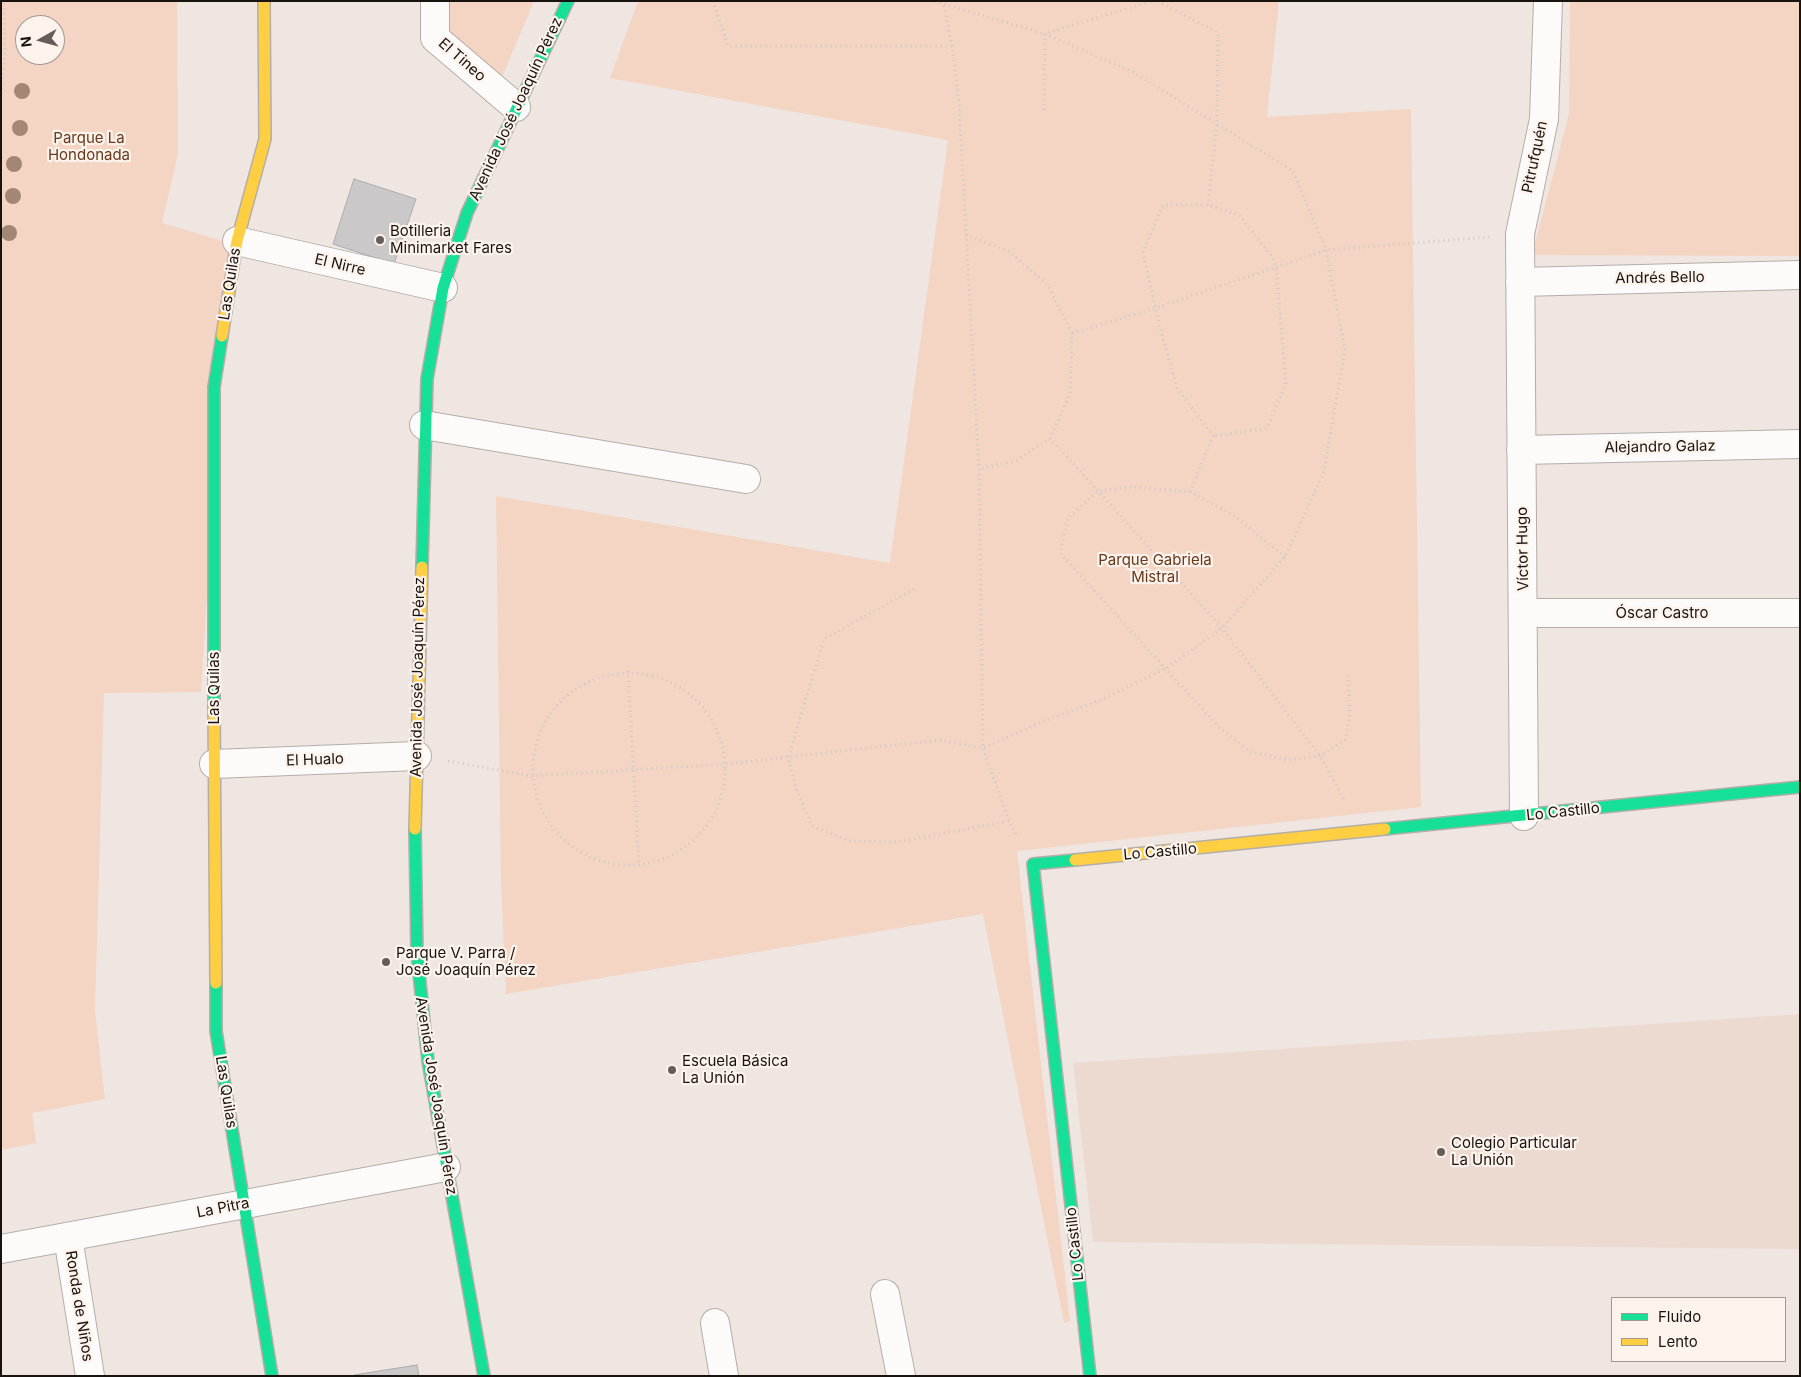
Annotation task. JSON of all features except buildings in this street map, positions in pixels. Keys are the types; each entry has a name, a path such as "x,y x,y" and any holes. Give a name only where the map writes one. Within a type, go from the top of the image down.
{"street":[{"name":"Las Quilas","path":"264,1 265,139 237,242 214,387 214,764 216,1031 272,1376"},
{"name":"El Tineo","path":"435,1 435,38 516,107"},
{"name":"Avenida José Joaquín Pérez","path":"484,1376 428,1061 417,953 415,838 424,425 427,379 442,288 467,213 568,1"},
{"name":"Pitrufquén","path":"1520,282 1520,234 1544,119 1548,1"},
{"name":"El Nirre","path":"237,242 442,288"},
{"name":"Andrés Bello","path":"1520,282 1800,275"},
{"name":"Víctor Hugo","path":"1520,282 1524,613 1524,816"},
{"path":"424,425 746,479"},
{"name":"Alejandro Galaz","path":"1521,450 1800,444"},
{"name":"Óscar Castro","path":"1524,613 1800,613"},
{"name":"El Hualo","path":"214,764 417,756"},
{"name":"Lo Castillo","path":"1090,1376 1033,864 1800,787"},
{"name":"La Pitra","path":"1,1249 446,1167"},
{"name":"Ronda de Niños","path":"68,1237 90,1376"},
{"path":"885,1294 901,1376"},
{"path":"714,1323 724,1376"}],"path":[{"path":"1,94 5,55 4,1"},
{"path":"713,1 728,46 952,46"},
{"path":"417,756 532,776 726,764 939,740 983,748 1044,721 1099,702 1165,669 1222,628 1285,557 1324,472 1345,349 1326,250 1293,171 1217,122 1133,72 1045,34 934,1"},
{"path":"1045,34 1151,1"},
{"path":"1158,1 1218,33 1217,122 1208,205"},
{"path":"944,3 952,46 959,103 979,469 983,748 1009,821 1033,864"},
{"path":"1044,110 1045,34"},
{"path":"1163,205 1208,205 1239,215 1273,258 1276,267 1286,384 1267,428 1213,436 1177,388 1143,252 1163,205"},
{"path":"1072,334 1156,308 1326,250 1520,234"},
{"path":"966,235 1010,252 1047,284 1072,334 1070,394 1050,438 1017,460 979,469"},
{"path":"1190,492 1213,436"},
{"path":"1050,438 1222,628 1320,756 1362,832"},
{"path":"1285,557 1232,514 1190,492 1131,487 1098,491 1068,518 1060,553 1218,726 1249,752 1288,760 1320,756 1345,740 1350,717 1348,674"},
{"path":"914,589 824,639 788,758 797,791 812,826 850,841 897,842 1009,821"},
{"path":"628,672 639,866"},
{"path":"628,672 658,676 684,689 705,709 720,735 726,764 723,793 711,820 692,842 667,858 639,866 608,864 579,853 556,832 539,806 532,776 534,749 542,724 558,702 578,686 602,675 628,672"}],"shaded area":[{"name":"Colegio Particular La Unión","path":"1800,1014 1800,1249 1093,1242 1073,1063"}],"green space":[{"name":"Parque La Hondonada","path":"1,1 177,1 178,154 162,223 229,243 201,692 104,693 95,1011 105,1099 32,1113 36,1143 1,1150"},
{"path":"439,1 534,1 499,84 439,32"},
{"name":"Parque Gabriela Mistral","path":"638,1 1279,1 1267,117 1411,109 1421,807 1017,851 1070,1321 1064,1323 983,914 506,994 501,882 496,496 890,563 948,140 610,78"},
{"path":"1570,1 1800,1 1800,256 1532,255 1569,114"}],"traffic: fast":[{"path":"422,567 427,379 443,288 467,213 568,1"},
{"path":"214,706 214,387 222,336"},
{"path":"1385,829 1800,787"},
{"path":"415,829 417,953 428,1061 484,1376"},
{"path":"1075,860 1033,864 1090,1376"},
{"path":"216,983 216,1031 272,1376"}],"traffic: slow":[{"path":"222,336 237,241 265,139 264,1"},
{"path":"415,829 422,567"},
{"path":"214,706 216,983"},
{"path":"1075,860 1385,829"}],"place":[{"name":"Botilleria Minimarket Fares","path":"380,240"},
{"name":"Parque V. Parra / José Joaquín Pérez","path":"386,962"},
{"name":"Escuela Básica La Unión","path":"672,1070"},
{"name":"Colegio Particular La Unión","path":"1441,1152"}]}
